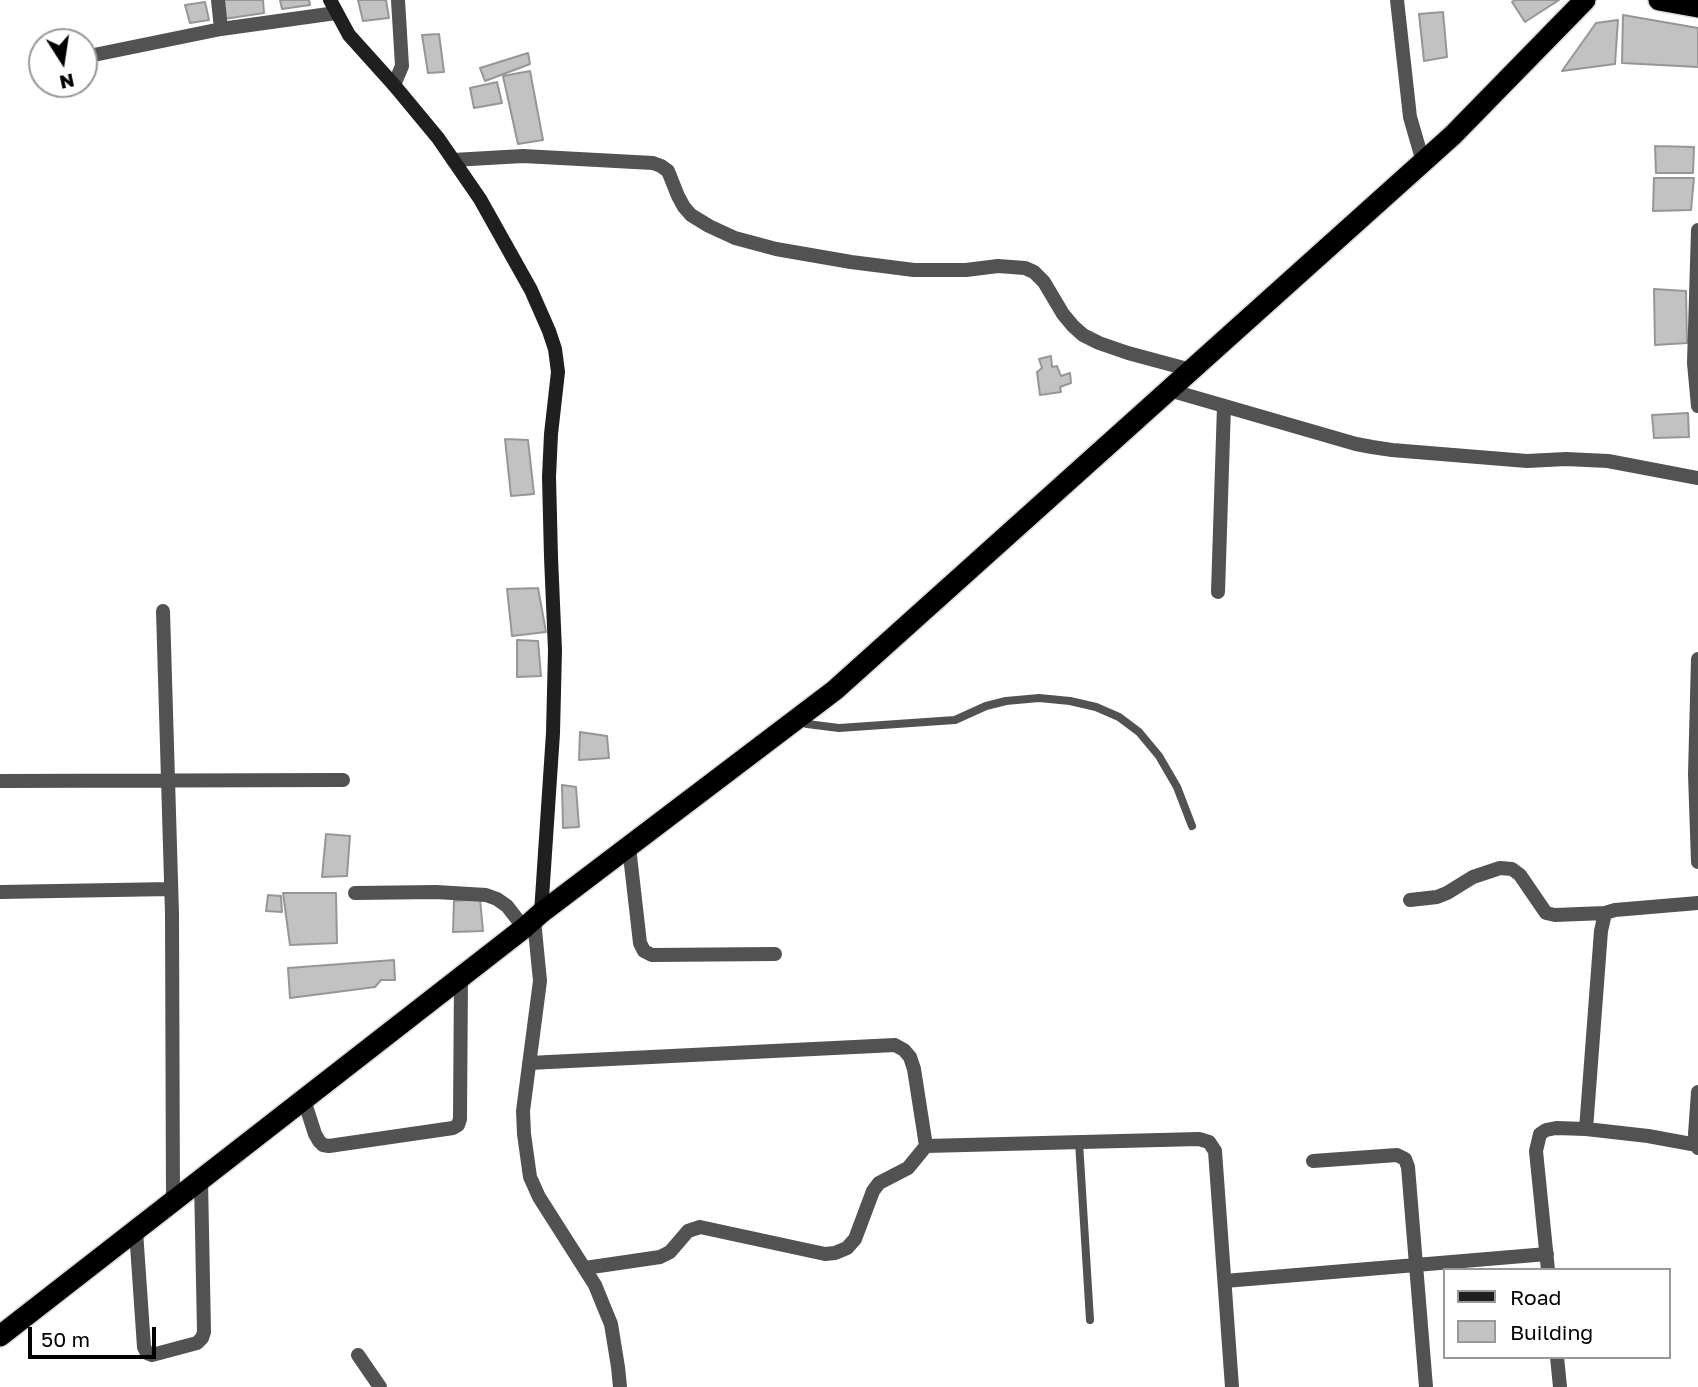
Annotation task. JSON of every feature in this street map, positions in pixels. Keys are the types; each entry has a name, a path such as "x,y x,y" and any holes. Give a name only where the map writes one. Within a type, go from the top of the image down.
{"highway":[{"path":"0,1336 533,920 835,690 1453,135 1585,0"},
{"path":"1659,0 1698,7"}],"main road":[{"path":"333,7 349,35 438,138 480,199 531,290 549,331 558,362 549,477 555,650 553,733 533,920"}],"street":[{"path":"218,0 221,29"},
{"path":"394,85 401,71 402,59 398,0"},
{"path":"1397,0 1410,117 1423,162"},
{"path":"98,54 333,7"},
{"path":"453,160 515,156 653,163 668,171 678,196 691,215 735,238 776,250 914,270 966,270 998,266 1025,268 1034,272 1044,282 1063,314 1083,335 1128,353 1191,370"},
{"path":"1698,230 1694,363 1698,406"},
{"path":"1169,390 1356,444 1392,450 1527,461 1608,461 1698,478"},
{"path":"1218,592 1224,406"},
{"path":"163,611 171,889 173,1202"},
{"path":"1698,659 1695,774 1698,862"},
{"path":"0,781 343,780"},
{"path":"629,846 640,943 644,951 652,955 775,954"},
{"path":"1410,900 1437,897 1473,877 1500,868 1512,869 1520,875 1546,913 1555,915 1605,913 1698,903"},
{"path":"0,892 171,889"},
{"path":"355,893 436,892 486,895 533,920 540,981 523,1111 530,1177 539,1197 595,1285 611,1324 620,1387"},
{"path":"1586,1129 1601,931 1605,913"},
{"path":"304,1100 318,1141 323,1145 453,1129 460,1119 461,977"},
{"path":"529,1063 895,1045 910,1057 914,1069 926,1146 908,1168 879,1183 873,1191 855,1239 847,1248 825,1254 700,1227 688,1231 670,1252 660,1257 585,1268"},
{"path":"1548,1268 1536,1151 1540,1134 1556,1128 1586,1129 1637,1134 1697,1147 1695,1134 1698,1092"},
{"path":"926,1146 1199,1139 1209,1142 1215,1151 1232,1387"},
{"path":"1313,1161 1397,1155 1405,1159 1408,1167 1426,1387"},
{"path":"136,1231 144,1347 147,1353 197,1343 204,1332 201,1180"},
{"path":"1225,1281 1546,1254"},
{"path":"358,1355 380,1387"},
{"path":"1557,1359 1560,1387"}],"lane":[{"path":"796,719 807,724 839,728 955,720 986,706 1006,701 1049,699 1096,707 1119,717 1139,732 1159,756 1177,787 1192,826"},
{"path":"1079,1142 1090,1320"}],"building":[{"path":"221,0 263,0 264,13 224,19"},
{"path":"280,0 309,0 310,5 282,9"},
{"path":"358,0 386,0 389,18 363,21"},
{"path":"1559,0 1525,22 1512,2"},
{"path":"205,2 209,20 190,23 185,5"},
{"path":"1443,12 1447,57 1424,61 1419,14"},
{"path":"1623,15 1698,28 1698,67 1622,63"},
{"path":"1618,20 1615,64 1562,71 1596,23"},
{"path":"439,34 444,72 428,73 422,35"},
{"path":"528,53 530,64 485,81 480,68"},
{"path":"530,71 543,140 518,144 503,76"},
{"path":"497,82 502,103 474,108 470,88"},
{"path":"1655,146 1694,147 1693,173 1656,173"},
{"path":"1654,178 1694,178 1691,210 1653,211"},
{"path":"1654,289 1686,291 1687,343 1655,345"},
{"path":"1051,356 1052,367 1057,366 1061,376 1070,373 1071,383 1060,387 1061,392 1040,395 1037,372 1042,368 1039,359"},
{"path":"1688,413 1689,437 1654,438 1652,415"},
{"path":"505,439 528,440 534,494 511,496"},
{"path":"538,588 546,632 512,636 507,589"},
{"path":"517,640 538,641 541,676 517,677"},
{"path":"580,732 607,736 609,758 579,760"},
{"path":"562,785 576,787 579,827 563,828"},
{"path":"326,834 350,836 347,876 322,877"},
{"path":"283,893 336,893 337,943 290,945"},
{"path":"268,895 281,896 282,912 266,911"},
{"path":"480,899 483,931 453,932 454,901"},
{"path":"394,960 395,980 381,980 375,987 290,998 288,968"}]}
